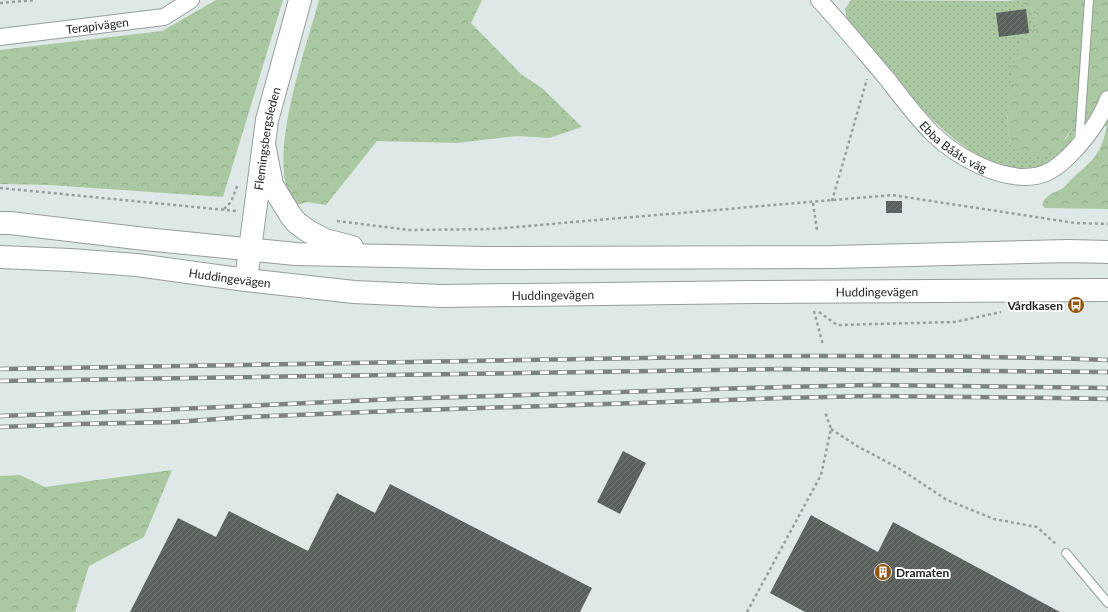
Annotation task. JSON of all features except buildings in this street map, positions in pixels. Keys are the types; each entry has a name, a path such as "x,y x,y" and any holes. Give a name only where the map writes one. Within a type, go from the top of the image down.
{"main road":[{"name":"Flemingsbergsleden","path":"246,280 267,120 300,0"},
{"path":"264,144 272,185 283,204 297,223 325,240 390,255"},
{"path":"0,223 145,239 251,248 296,254 485,258 833,257 1069,251 1108,252"},
{"name":"Huddingevägen","path":"0,257 137,265 246,280 354,292 442,296 1108,290"}],"street":[{"name":"Terapivägen","path":"0,37 164,17 191,0"},
{"name":"Ebba Bååts väg","path":"819,0 933,134 975,164 1010,176 1037,176 1057,167 1079,146 1097,124 1108,99"}],"lane":[{"path":"1079,146 1089,0"},
{"path":"1066,553 1108,603"}],"path":[{"path":"0,3 36,0"},
{"path":"832,201 872,62"},
{"path":"0,188 232,210"},
{"path":"331,221 409,230 492,229 813,203 892,195 1075,223 1108,224"},
{"path":"813,203 816,230"},
{"path":"822,345 812,307 837,325 955,322 1003,311"},
{"path":"748,612 821,475 831,429 825,412"},
{"path":"831,429 857,446 900,469 947,500 994,519 1037,527 1066,553"}],"green space":[{"path":"216,0 283,0 223,197 50,185 0,184 0,50 162,31"},
{"path":"319,0 482,0 471,23 521,74 543,89 582,127 549,138 517,136 456,143 377,141 326,205 307,202 297,205 288,192 284,172 284,149 292,96"},
{"path":"851,0 1019,0 1032,11 1036,26 1030,35 1007,111 1011,144 1066,139 1072,129 1075,129 1072,142 1054,160 1041,167 1014,169 986,160 959,142 932,119 907,93 847,20 845,9"},
{"path":"1019,0 1108,0 1108,209 1045,208 1042,205 1048,196 1063,188 1092,160 1099,150 1107,126 1072,129 1057,149 1043,156 1021,152 1011,144 1007,111 1013,66 1019,48 1036,26 1032,11"},
{"path":"172,470 144,537 89,566 75,612 0,612 0,476 20,475 45,487"}],"railway":[{"path":"0,369 732,356 964,356 1108,360"},
{"path":"0,381 780,369 1108,372"},
{"path":"0,416 395,399 784,387 870,385 1108,388"},
{"path":"0,427 175,422 247,417 392,411 783,398 870,396 1108,399"}],"place":[{"name":"Vårdkasen","path":"1076,305"},
{"name":"Dramaten","path":"883,572"}]}
